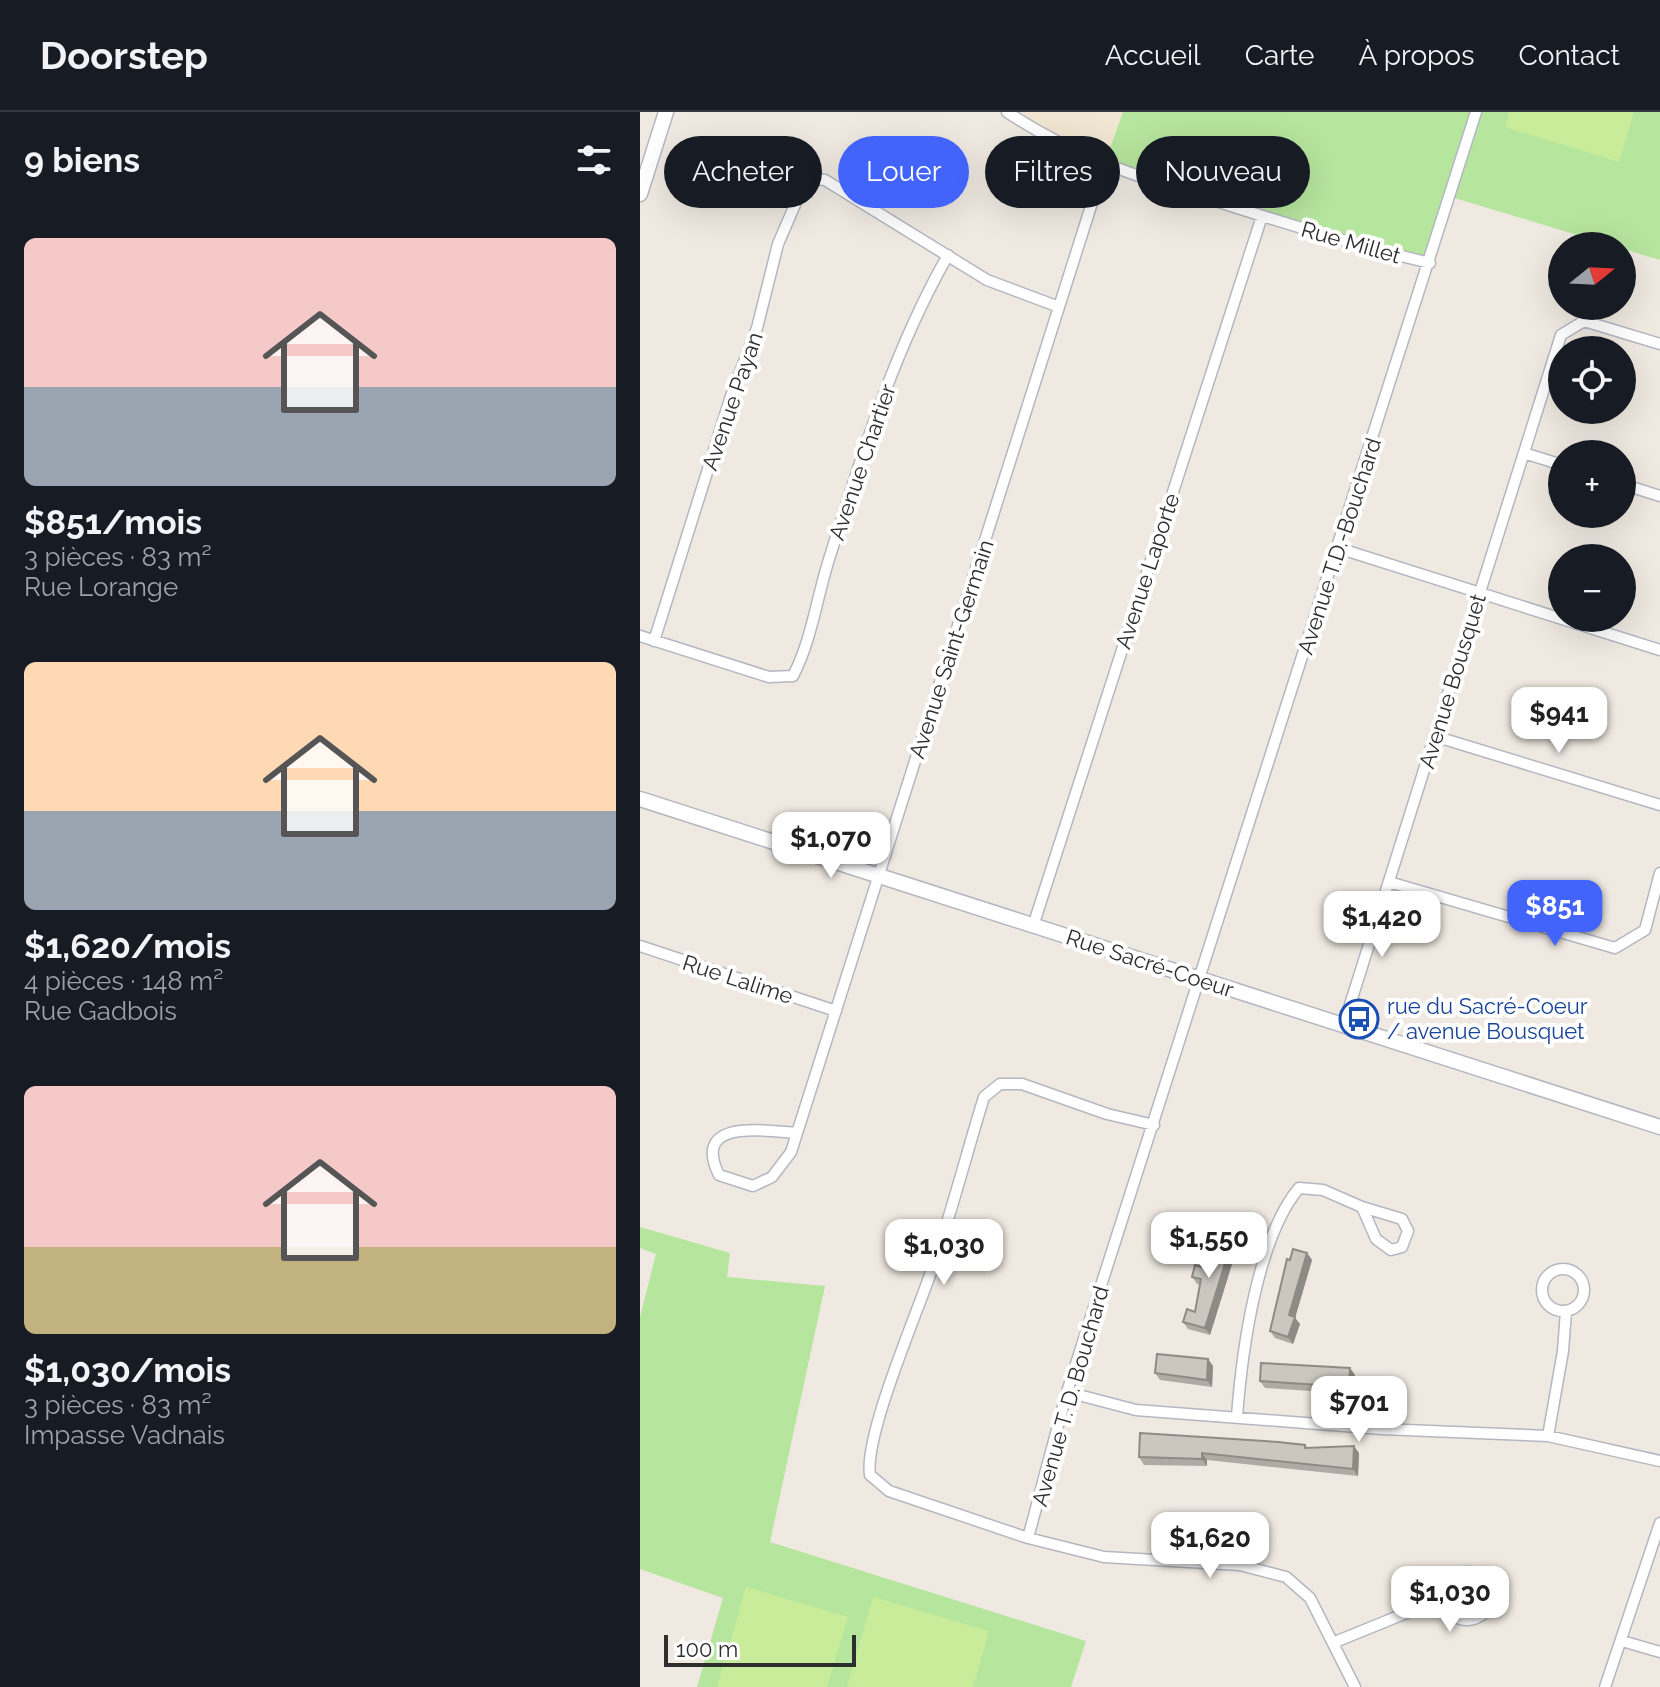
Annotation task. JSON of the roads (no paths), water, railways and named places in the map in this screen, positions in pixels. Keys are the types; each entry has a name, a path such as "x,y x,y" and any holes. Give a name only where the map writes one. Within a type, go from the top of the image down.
{"street":[{"path":"640,194 666,112"},
{"name":"Rue Millet","path":"1007,112 1044,136"},
{"name":"Avenue T.D.-Bouchard","path":"1199,979 1476,112"},
{"name":"Rue Millet","path":"1120,170 1262,216 1430,263"},
{"name":"Avenue Payan","path":"654,641 731,396 757,328 778,244 803,186 813,179 825,180 948,255"},
{"name":"Avenue Saint-Germain","path":"797,1133 743,1130 723,1135 714,1146 711,1159 719,1175 753,1186 772,1177 785,1163 797,1133 1090,208"},
{"name":"Avenue Laporte","path":"1033,926 1262,216"},
{"path":"948,255 987,280 1059,307"},
{"name":"Avenue Chartier","path":"654,641 769,677 793,676 804,654 829,557 868,439 915,313 948,255"},
{"name":"Avenue Bousquet","path":"1343,1027 1561,335 1584,321 1660,344"},
{"path":"1524,453 1548,461"},
{"path":"1636,488 1660,496"},
{"path":"1338,548 1660,650"},
{"path":"640,636 654,641"},
{"path":"1434,736 1660,805"},
{"name":"Rue Sacré-Coeur","path":"640,799 1660,1127"},
{"path":"1389,882 1615,948 1645,930 1660,873"},
{"name":"Rue Lalime","path":"640,946 836,1011"},
{"name":"Avenue T. D. Bouchard","path":"1028,1538 1067,1392 1199,979"},
{"path":"1154,1125 1107,1114 1022,1084 1000,1084 984,1097 932,1268 879,1420 868,1462 870,1475 889,1491 1028,1538 1104,1557 1240,1565 1286,1577 1310,1598 1335,1642 1355,1687"},
{"path":"1237,1416 1243,1338 1281,1209 1299,1188 1323,1190 1362,1207 1402,1219 1408,1231 1402,1247 1391,1250 1376,1239 1362,1207"},
{"path":"1561,1269 1579,1275 1584,1287 1582,1300 1566,1311 1547,1302 1542,1288 1548,1275 1561,1269"},
{"path":"1548,1436 1563,1351 1566,1311"},
{"path":"1067,1392 1136,1410 1382,1429 1548,1436 1660,1461"},
{"path":"1605,1687 1660,1523"},
{"path":"1461,1572 1477,1573 1484,1578 1492,1593 1489,1608 1470,1620 1455,1617 1443,1598 1447,1582 1461,1572"},
{"path":"1335,1642 1443,1598"},
{"path":"1622,1641 1660,1652"}],"place":[{"name":"rue du Sacré-Coeur / avenue Bousquet","path":"1359,1019"}]}
